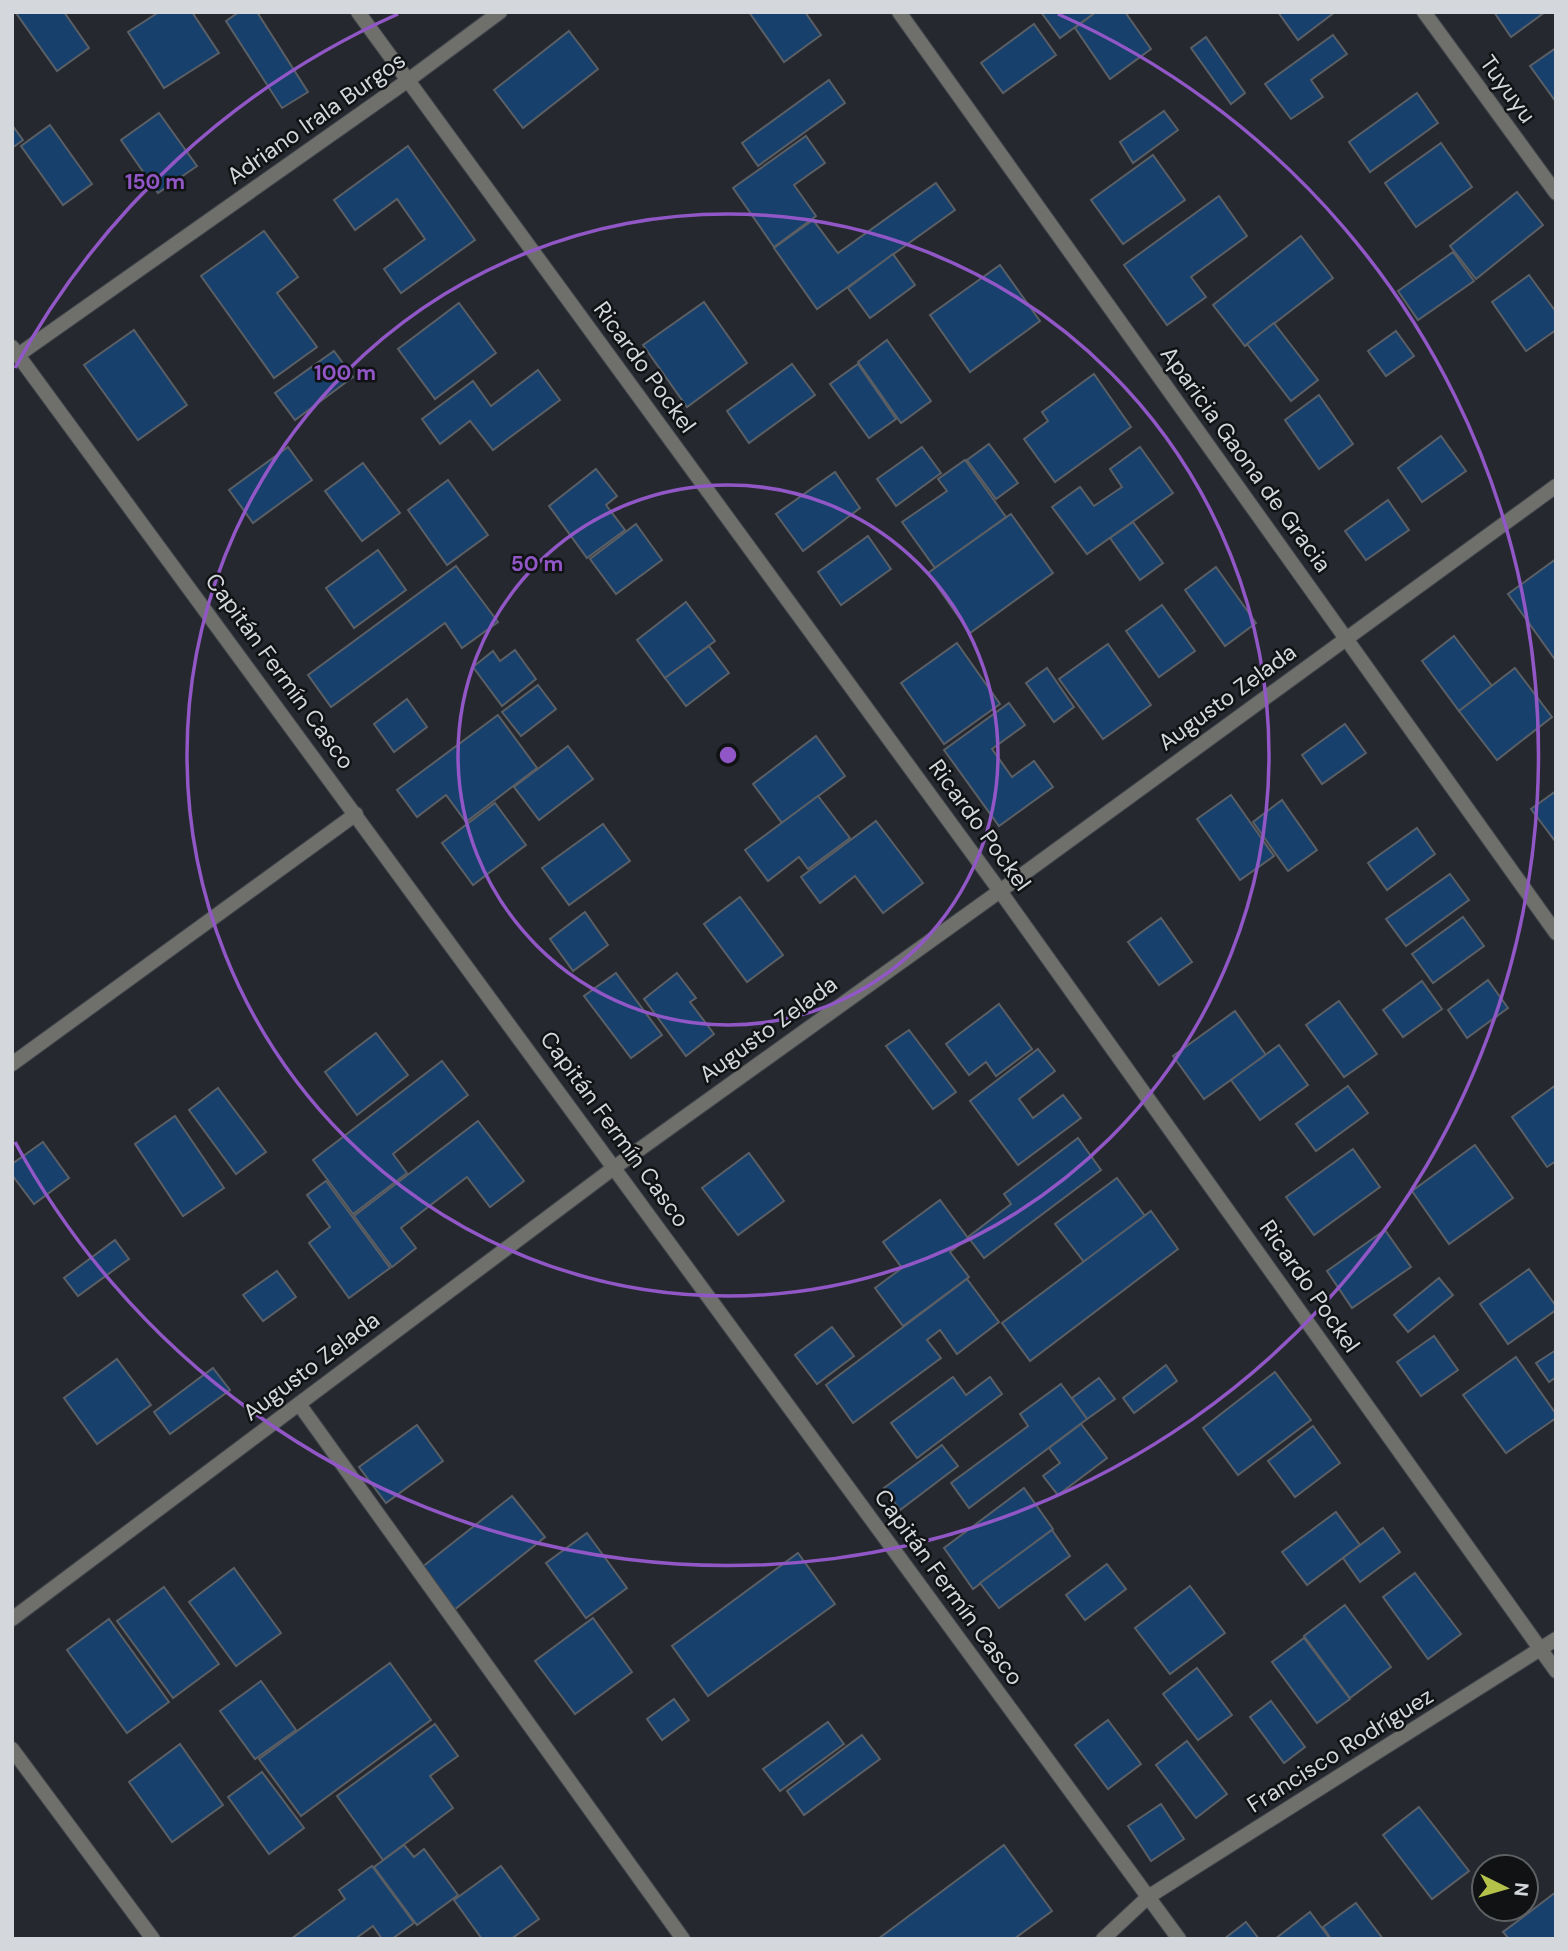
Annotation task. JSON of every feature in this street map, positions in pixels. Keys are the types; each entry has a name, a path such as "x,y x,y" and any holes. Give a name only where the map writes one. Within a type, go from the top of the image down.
{"street":[{"name":"Ricardo Pockel","path":"358,12 1000,891 1556,1671"},
{"name":"Adriano Irala Burgos","path":"15,351 407,81 500,12"},
{"name":"Aparicia Gaona de Gracia","path":"899,12 1556,933"},
{"name":"Tuyuyu","path":"1424,12 1556,193"},
{"name":"Capitán Fermín Casco","path":"15,351 1179,1939"},
{"name":"Augusto Zelada","path":"12,1619 615,1167 1000,891 1556,486"},
{"path":"12,1064 356,814"},
{"path":"299,1404 683,1939"},
{"name":"Francisco Rodríguez","path":"1103,1939 1148,1897 1556,1639"},
{"path":"12,1749 153,1939"}],"building":[{"path":"64,12 89,48 57,71 16,13"},
{"path":"159,12 192,12 219,53 164,88 128,32"},
{"path":"239,12 257,12 308,92 282,108 226,21"},
{"path":"749,12 805,12 821,35 784,62"},
{"path":"1041,12 1096,12 1060,38"},
{"path":"1096,12 1125,12 1151,49 1110,79 1075,28"},
{"path":"1278,12 1335,12 1298,40"},
{"path":"1494,12 1545,12 1511,37"},
{"path":"1034,24 1056,55 1003,93 981,63"},
{"path":"569,31 598,69 523,128 494,90"},
{"path":"1333,35 1347,54 1311,80 1323,97 1291,119 1265,84"},
{"path":"1206,37 1245,93 1231,104 1191,48"},
{"path":"1556,48 1556,102 1530,66"},
{"path":"829,80 845,103 758,166 742,143"},
{"path":"1417,93 1438,123 1370,172 1349,142"},
{"path":"1164,111 1178,130 1133,163 1120,142"},
{"path":"159,113 197,166 158,193 121,140"},
{"path":"12,125 23,140 12,148"},
{"path":"50,125 92,184 63,205 21,146"},
{"path":"806,136 825,163 794,185 816,216 774,247 733,188"},
{"path":"1441,143 1472,187 1416,227 1385,183"},
{"path":"408,146 475,240 401,293 384,269 425,239 397,199 355,230 334,200"},
{"path":"1153,155 1185,200 1123,244 1091,200"},
{"path":"936,183 955,210 817,309 774,248 813,220 838,253"},
{"path":"1517,192 1543,225 1476,279 1450,246"},
{"path":"1219,196 1247,236 1191,277 1206,297 1167,325 1124,265"},
{"path":"264,231 298,277 277,293 317,347 274,378 201,276"},
{"path":"1301,236 1333,278 1245,346 1213,305"},
{"path":"1453,252 1474,281 1418,320 1398,291"},
{"path":"893,254 915,285 870,318 848,288"},
{"path":"1000,265 1040,321 970,372 930,315"},
{"path":"1529,275 1556,312 1556,330 1526,351 1492,302"},
{"path":"704,302 747,363 687,407 643,345"},
{"path":"459,303 496,353 435,399 398,349"},
{"path":"1274,323 1318,380 1291,401 1247,344"},
{"path":"134,330 187,405 138,440 84,365"},
{"path":"1396,331 1414,356 1386,376 1368,351"},
{"path":"887,340 931,401 901,423 858,362"},
{"path":"334,351 353,377 295,420 275,393"},
{"path":"792,364 815,395 749,443 727,411"},
{"path":"858,364 896,419 869,438 830,384"},
{"path":"538,370 560,400 493,450 470,421 440,444 422,419 473,381 491,406"},
{"path":"1094,374 1131,427 1055,482 1024,439 1048,421 1042,412"},
{"path":"1319,395 1353,444 1319,469 1285,420"},
{"path":"1441,436 1466,471 1422,502 1398,468"},
{"path":"989,444 1018,483 996,499 967,460"},
{"path":"288,447 312,480 253,523 229,490"},
{"path":"922,447 941,473 896,506 877,479"},
{"path":"1140,447 1173,493 1087,554 1052,507 1080,487 1094,506 1122,487 1110,469"},
{"path":"965,460 1006,517 935,568 902,522 947,491 938,479"},
{"path":"363,463 400,513 362,541 325,491"},
{"path":"596,469 617,496 606,505 625,530 587,558 549,506"},
{"path":"835,472 860,508 803,551 776,514"},
{"path":"448,480 488,535 447,565 408,510"},
{"path":"1388,500 1409,530 1366,560 1345,531"},
{"path":"1011,514 1053,573 970,633 928,573"},
{"path":"1133,522 1163,563 1140,580 1110,538"},
{"path":"636,524 662,560 616,594 590,559"},
{"path":"868,536 891,569 841,605 818,572"},
{"path":"378,550 406,590 354,628 326,588"},
{"path":"1556,559 1556,661 1508,594"},
{"path":"456,566 498,622 462,648 445,623 331,707 308,675"},
{"path":"1216,567 1256,623 1225,646 1185,590"},
{"path":"686,602 715,641 665,678 637,640"},
{"path":"1162,605 1195,651 1159,677 1126,631"},
{"path":"1454,636 1492,686 1459,711 1422,661"},
{"path":"957,643 1000,704 944,744 901,683"},
{"path":"1108,644 1151,705 1103,739 1059,679"},
{"path":"709,646 729,673 686,706 665,678"},
{"path":"515,650 536,679 502,706 473,667 493,651 500,661"},
{"path":"1047,668 1074,707 1054,722 1026,683"},
{"path":"1515,668 1552,717 1497,760 1459,711"},
{"path":"538,685 556,709 521,736 502,712"},
{"path":"407,699 427,727 394,752 374,724"},
{"path":"1009,703 1025,725 992,749 1012,777 1034,761 1053,787 999,826 944,750"},
{"path":"498,715 537,768 466,822 446,795 417,817 397,790"},
{"path":"1345,724 1366,753 1322,784 1302,755"},
{"path":"816,736 845,776 782,823 753,784"},
{"path":"568,746 593,779 539,820 514,787"},
{"path":"1556,791 1556,841 1555,841 1531,809"},
{"path":"1231,795 1274,856 1240,880 1197,819"},
{"path":"818,796 850,838 808,869 799,857 768,881 745,850"},
{"path":"1282,800 1317,850 1288,871 1253,822"},
{"path":"495,803 526,845 473,885 442,843"},
{"path":"876,821 923,883 883,913 855,876 820,903 801,877"},
{"path":"603,824 630,861 569,905 542,868"},
{"path":"1417,828 1435,854 1387,890 1368,863"},
{"path":"1450,874 1469,900 1406,946 1386,919"},
{"path":"740,897 783,955 747,982 704,924"},
{"path":"585,912 608,945 573,971 550,939"},
{"path":"1463,917 1484,946 1433,983 1412,954"},
{"path":"1161,918 1192,962 1159,985 1128,942"},
{"path":"616,973 662,1035 631,1058 584,996"},
{"path":"677,973 696,998 690,1002 714,1034 686,1056 644,999"},
{"path":"1488,980 1508,1008 1467,1038 1448,1010"},
{"path":"1422,981 1442,1009 1403,1037 1383,1010"},
{"path":"1339,1001 1377,1054 1344,1077 1306,1025"},
{"path":"999,1004 1032,1049 996,1076 986,1062 969,1075 946,1044"},
{"path":"1235,1011 1266,1055 1204,1099 1173,1056"},
{"path":"909,1030 956,1092 933,1109 886,1046"},
{"path":"376,1033 408,1075 357,1115 325,1072"},
{"path":"1279,1045 1308,1085 1260,1120 1231,1080"},
{"path":"1038,1049 1055,1071 1019,1099 1033,1118 1063,1095 1081,1118 1018,1165 970,1101"},
{"path":"442,1061 468,1095 393,1154 407,1173 353,1214 313,1160"},
{"path":"1556,1085 1556,1161 1547,1167 1512,1117"},
{"path":"1348,1086 1368,1113 1316,1151 1296,1124"},
{"path":"218,1088 266,1152 236,1174 189,1110"},
{"path":"175,1116 224,1188 183,1216 135,1144"},
{"path":"478,1121 524,1181 490,1207 467,1177 401,1228 416,1248 392,1267 354,1216"},
{"path":"1078,1138 1101,1170 984,1258 968,1237 1011,1204 1004,1194"},
{"path":"43,1142 69,1178 34,1204 12,1175 12,1164"},
{"path":"1475,1145 1513,1198 1449,1244 1412,1191"},
{"path":"1353,1149 1380,1187 1314,1235 1286,1197"},
{"path":"749,1153 784,1201 738,1235 702,1188"},
{"path":"1117,1178 1145,1216 1084,1262 1055,1224"},
{"path":"326,1181 390,1268 349,1298 309,1243 330,1227 307,1195"},
{"path":"940,1200 968,1238 950,1252 969,1277 903,1326 875,1288 902,1268 883,1242"},
{"path":"1151,1211 1178,1249 1030,1361 1002,1323"},
{"path":"1385,1230 1411,1267 1352,1308 1327,1271"},
{"path":"115,1240 129,1259 78,1296 64,1278"},
{"path":"1529,1269 1556,1306 1556,1310 1508,1344 1480,1304"},
{"path":"277,1271 296,1297 263,1321 243,1295"},
{"path":"1439,1278 1453,1295 1408,1332 1394,1315"},
{"path":"967,1279 999,1322 957,1354 940,1330 927,1340 941,1358 853,1423 826,1385"},
{"path":"832,1327 854,1356 817,1384 795,1355"},
{"path":"1434,1336 1458,1370 1421,1396 1397,1362"},
{"path":"1556,1350 1556,1377 1549,1382 1536,1363"},
{"path":"1516,1357 1556,1414 1556,1418 1506,1453 1463,1395"},
{"path":"117,1359 151,1405 97,1444 64,1398"},
{"path":"1166,1365 1177,1381 1134,1413 1123,1398"},
{"path":"213,1368 230,1390 170,1434 154,1412"},
{"path":"1275,1372 1311,1420 1238,1475 1203,1428"},
{"path":"953,1377 966,1395 990,1377 1002,1394 917,1458 891,1423"},
{"path":"1099,1378 1115,1399 1087,1419 1072,1398"},
{"path":"1061,1384 1087,1419 969,1508 951,1483 1028,1426 1020,1414"},
{"path":"1081,1424 1107,1458 1058,1495 1043,1476 1060,1463 1049,1448"},
{"path":"417,1425 443,1461 386,1503 359,1467"},
{"path":"1313,1426 1340,1463 1295,1497 1268,1461"},
{"path":"942,1445 958,1466 900,1510 884,1488"},
{"path":"1024,1488 1053,1529 973,1589 944,1548"},
{"path":"512,1496 545,1537 454,1610 421,1568"},
{"path":"1336,1512 1360,1545 1307,1585 1282,1552"},
{"path":"1383,1528 1400,1552 1360,1582 1343,1558"},
{"path":"1052,1530 1070,1556 999,1608 980,1583"},
{"path":"587,1533 627,1588 586,1618 546,1563"},
{"path":"798,1553 835,1604 708,1696 672,1646"},
{"path":"1107,1564 1126,1589 1085,1620 1066,1595"},
{"path":"234,1568 281,1633 236,1666 189,1602"},
{"path":"1415,1573 1461,1634 1428,1659 1383,1597"},
{"path":"1190,1586 1225,1633 1170,1674 1135,1628"},
{"path":"164,1587 219,1664 173,1698 117,1621"},
{"path":"1345,1605 1391,1667 1350,1698 1304,1636"},
{"path":"593,1618 632,1672 575,1714 535,1661"},
{"path":"109,1619 169,1702 127,1733 67,1650"},
{"path":"1304,1638 1350,1699 1317,1723 1272,1662"},
{"path":"390,1663 431,1720 301,1816 259,1759"},
{"path":"1197,1668 1232,1715 1198,1740 1163,1694"},
{"path":"261,1681 296,1730 255,1759 220,1711"},
{"path":"674,1699 689,1720 662,1740 647,1719"},
{"path":"1271,1701 1305,1747 1284,1763 1250,1717"},
{"path":"1108,1720 1141,1764 1108,1789 1075,1745"},
{"path":"828,1722 844,1744 780,1791 763,1769"},
{"path":"435,1724 458,1756 430,1776 453,1808 383,1860 337,1796"},
{"path":"862,1735 880,1759 804,1815 787,1791"},
{"path":"1187,1741 1227,1794 1196,1818 1156,1765"},
{"path":"180,1744 223,1805 172,1842 129,1782"},
{"path":"262,1772 304,1828 269,1854 228,1797"},
{"path":"1161,1804 1184,1839 1151,1861 1128,1826"},
{"path":"1419,1807 1469,1871 1432,1899 1383,1835"},
{"path":"404,1845 414,1857 424,1849 458,1895 417,1925 374,1867"},
{"path":"1004,1845 1052,1911 1014,1939 878,1939"},
{"path":"372,1866 414,1923 392,1939 382,1939 373,1926 355,1939 291,1939 345,1899 339,1890"},
{"path":"501,1866 539,1919 511,1939 482,1939 454,1900"},
{"path":"1556,1892 1556,1939 1509,1939 1503,1932 1515,1923 1540,1923 1540,1904"},
{"path":"1356,1903 1383,1939 1331,1939 1323,1927"},
{"path":"1310,1912 1330,1939 1275,1939"},
{"path":"1246,1922 1259,1939 1224,1939"}]}
